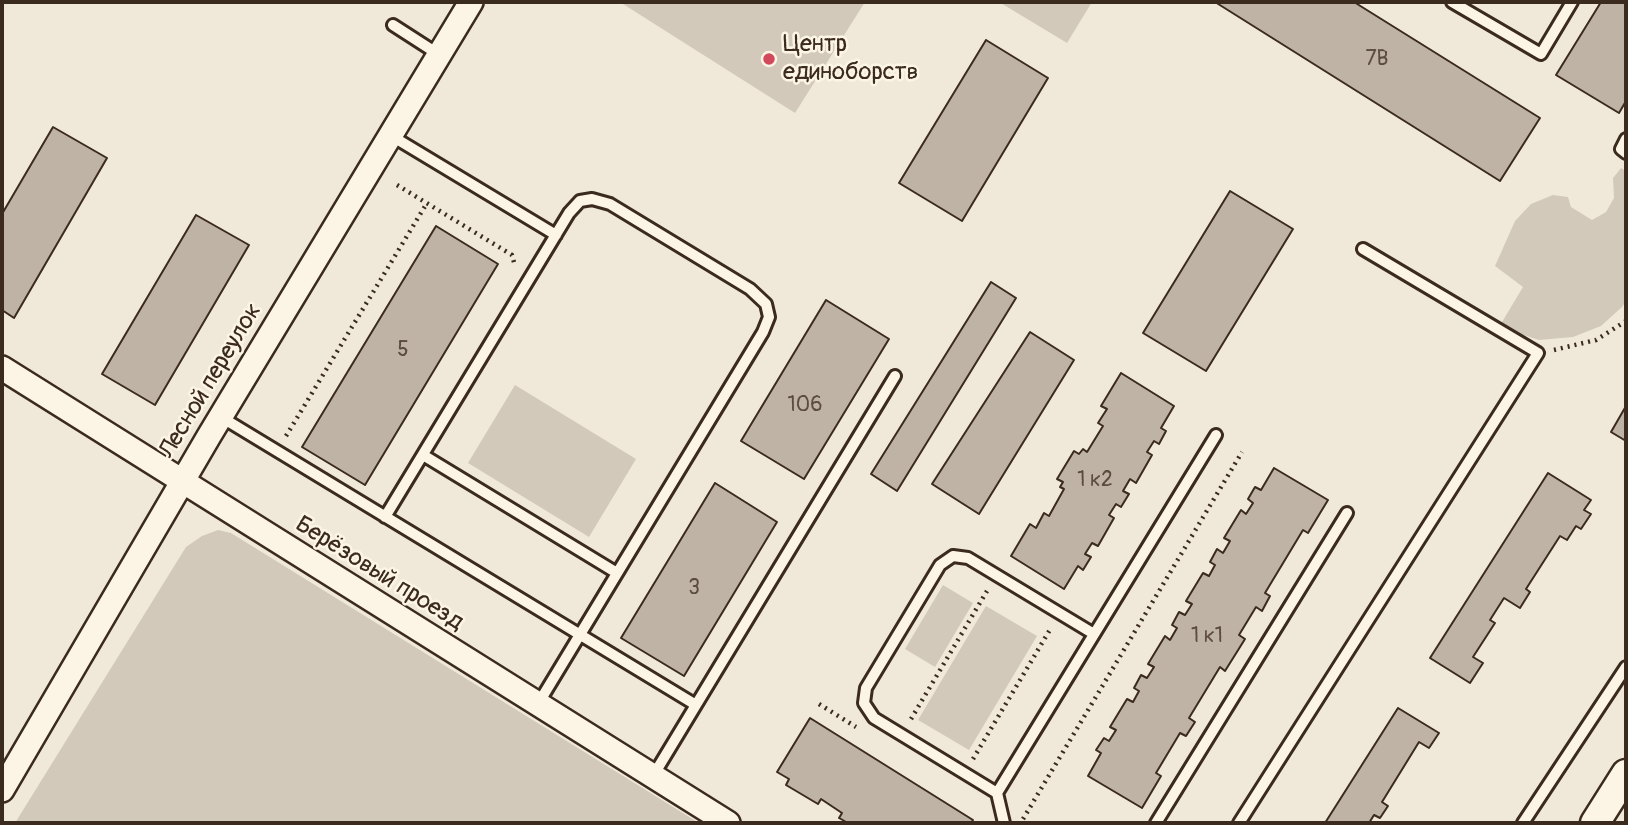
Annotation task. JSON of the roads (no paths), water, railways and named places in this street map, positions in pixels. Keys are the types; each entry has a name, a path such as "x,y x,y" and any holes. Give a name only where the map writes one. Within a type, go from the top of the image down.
{"street":[{"name":"Лесной переулок","path":"2,790 220,417 471,2"},
{"name":"Берёзовый проезд","path":"2,368 728,823"},
{"path":"1595,823 1626,774"}],"lane":[{"path":"1452,2 1541,54 1573,2"},
{"path":"393,25 438,54"},
{"path":"389,135 556,235"},
{"path":"1626,139 1620,149 1626,153"},
{"path":"385,517 569,213 580,201 592,199 610,204 751,289 766,304 769,317 763,332 538,704"},
{"path":"1240,823 1538,353 1363,249"},
{"path":"653,776 895,376"},
{"path":"220,417 696,705"},
{"path":"1004,823 997,793 1216,435"},
{"path":"423,455 618,573"},
{"path":"1156,823 1347,513"},
{"path":"997,793 874,718 864,704 866,688 940,565 953,556 968,558 1094,634"},
{"path":"1523,823 1626,667"}],"place":[{"name":"Центр единоборств","path":"769,59"}]}
